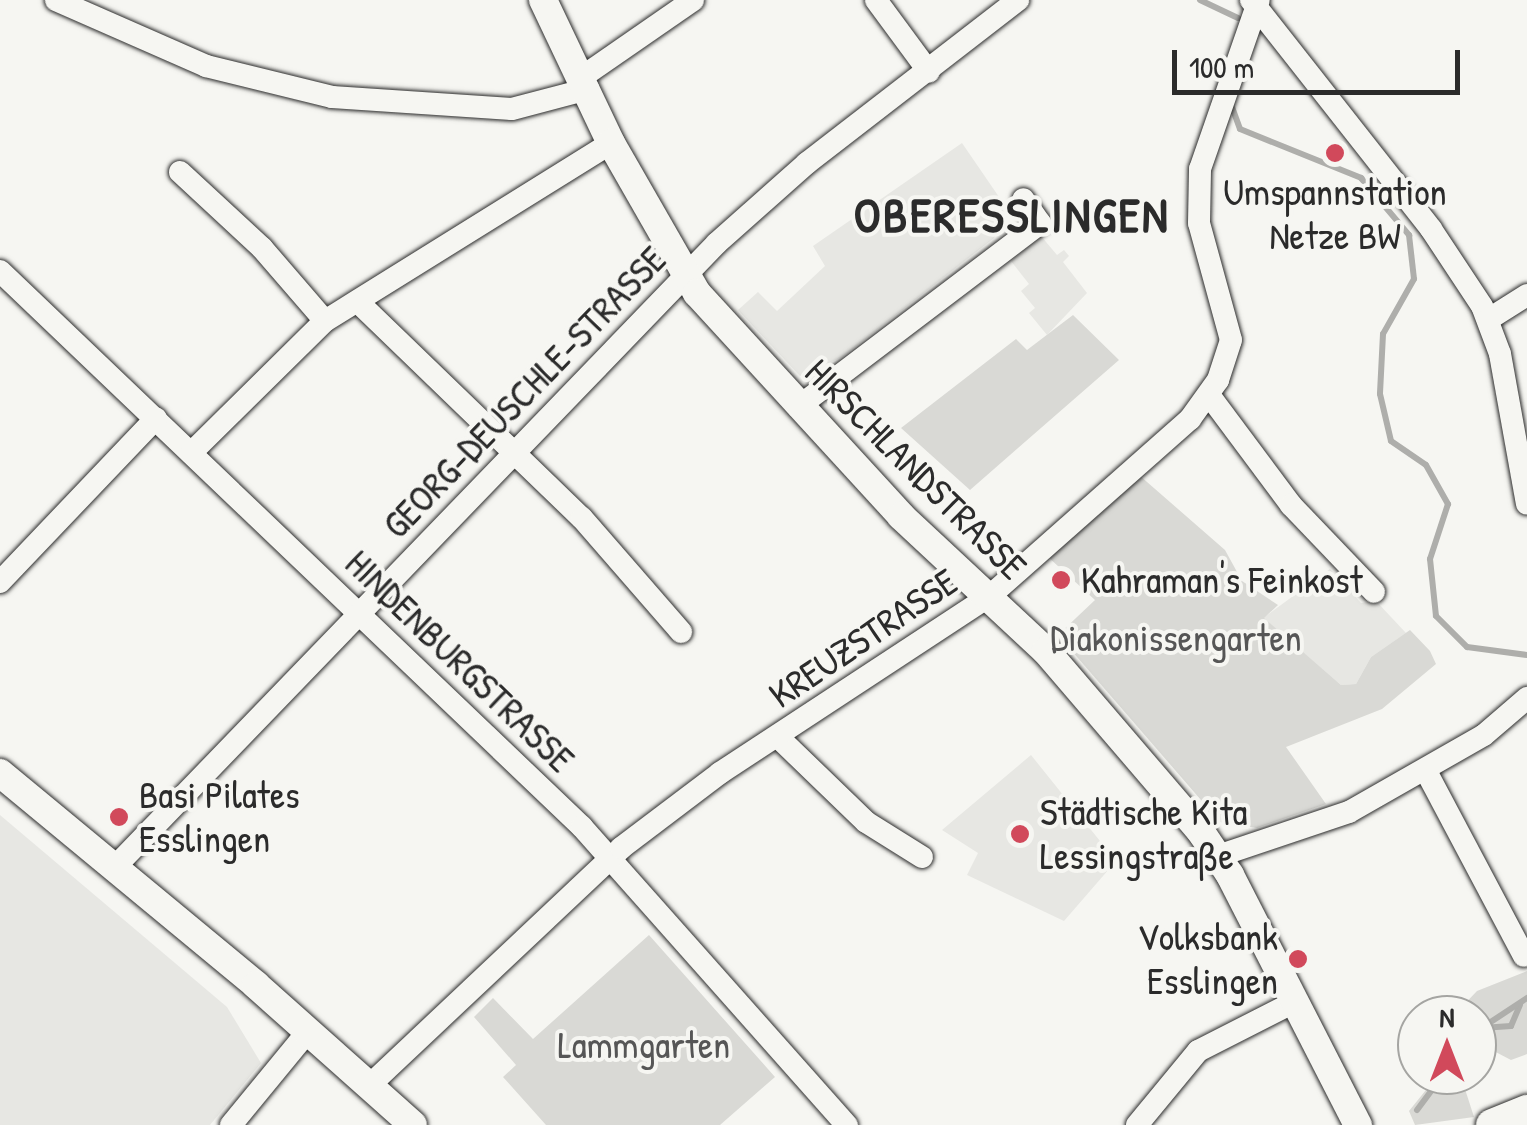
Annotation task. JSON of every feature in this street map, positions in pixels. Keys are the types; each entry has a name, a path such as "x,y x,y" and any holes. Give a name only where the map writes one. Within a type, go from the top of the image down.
{"main road":[{"path":"1492,1125 1527,1111"}],"street":[{"path":"56,0 206,66 332,97 512,109 585,83 693,0"},
{"name":"HIRSCHLANDSTRASSE","path":"543,0 612,142 686,275 798,407 901,516 992,594 1218,856 1285,1005 1358,1125"},
{"path":"876,0 929,72"},
{"name":"GEORG-DEUSCHLE-STRASSE","path":"114,869 686,275 797,171 1018,0"},
{"path":"1256,3 1431,229 1489,319 1527,504"},
{"name":"KREUZSTRASSE","path":"371,1084 431,1032 610,857 778,737 992,594 1158,451 1209,395 1231,340 1199,223 1200,169 1256,3"},
{"path":"192,452 325,321 358,302 406,265 612,142"},
{"path":"180,172 262,248 325,321"},
{"path":"798,407 1040,223 1023,199"},
{"name":"HINDENBURGSTRASSE","path":"0,271 610,857 847,1125"},
{"path":"1489,319 1527,295"},
{"path":"358,302 610,548 682,632"},
{"path":"1209,395 1291,505 1374,592"},
{"path":"0,582 156,418"},
{"path":"1218,856 1349,812 1426,772 1484,734 1527,698"},
{"path":"778,737 866,822 922,857"},
{"path":"1426,772 1524,956"},
{"path":"0,773 309,1030 412,1125"},
{"path":"1137,1125 1198,1052 1285,1005"},
{"path":"230,1125 309,1030"}],"shaded area":[{"path":"962,143 1010,213 994,238 842,357 800,376 738,310 758,292 777,311 825,266 813,246"},
{"path":"1041,236 1057,255 1064,250 1069,256 1063,262 1087,293 1047,335 1029,313 1035,308 1021,291 1029,284 1011,261"},
{"path":"1330,569 1361,603 1376,601 1406,633 1371,657 1356,684 1341,685 1263,618"},
{"name":"Städtische Kita Lessingstraße","path":"1031,755 1116,861 1064,921 967,875 978,853 942,830"},
{"path":"0,815 227,1007 261,1063 210,1125 0,1125"}],"green space":[{"path":"1073,315 1119,360 970,490 901,428 1016,339 1027,350"},
{"name":"Diakonissengarten","path":"1139,475 1225,550 1242,581 1278,605 1264,618 1341,685 1356,684 1371,657 1410,630 1430,651 1436,664 1382,709 1286,747 1326,804 1257,828 1220,822 1058,635 1095,600 1047,556"},
{"name":"Lammgarten","path":"649,935 775,1077 720,1125 546,1125 503,1077 516,1065 474,1017 493,998 533,1039"},
{"path":"1527,971 1527,1054 1511,1060 1497,1053 1497,995 1473,995"},
{"path":"1422,1095 1467,1095 1474,1117 1415,1125 1409,1111"}],"waterway":[{"path":"1200,0 1238,18"},
{"path":"1232,107 1240,129 1361,178 1409,235 1414,279 1383,334 1380,394 1391,441 1426,465 1448,504 1430,559 1436,616 1467,647 1527,655"},
{"path":"1497,1018 1527,998"},
{"path":"1497,1027 1511,1026 1520,1005"},
{"path":"1417,1110 1428,1095"}],"place":[{"name":"Umspannstation Netze BW","path":"1335,153"},
{"name":"Kahraman's Feinkost","path":"1061,580"},
{"name":"Basi Pilates Esslingen","path":"119,817"},
{"name":"Städtische Kita Lessingstraße","path":"1020,834"},
{"name":"Volksbank Esslingen","path":"1298,959"}],"district":[{"name":"OBERESSLINGEN","path":"1012,215"}]}
